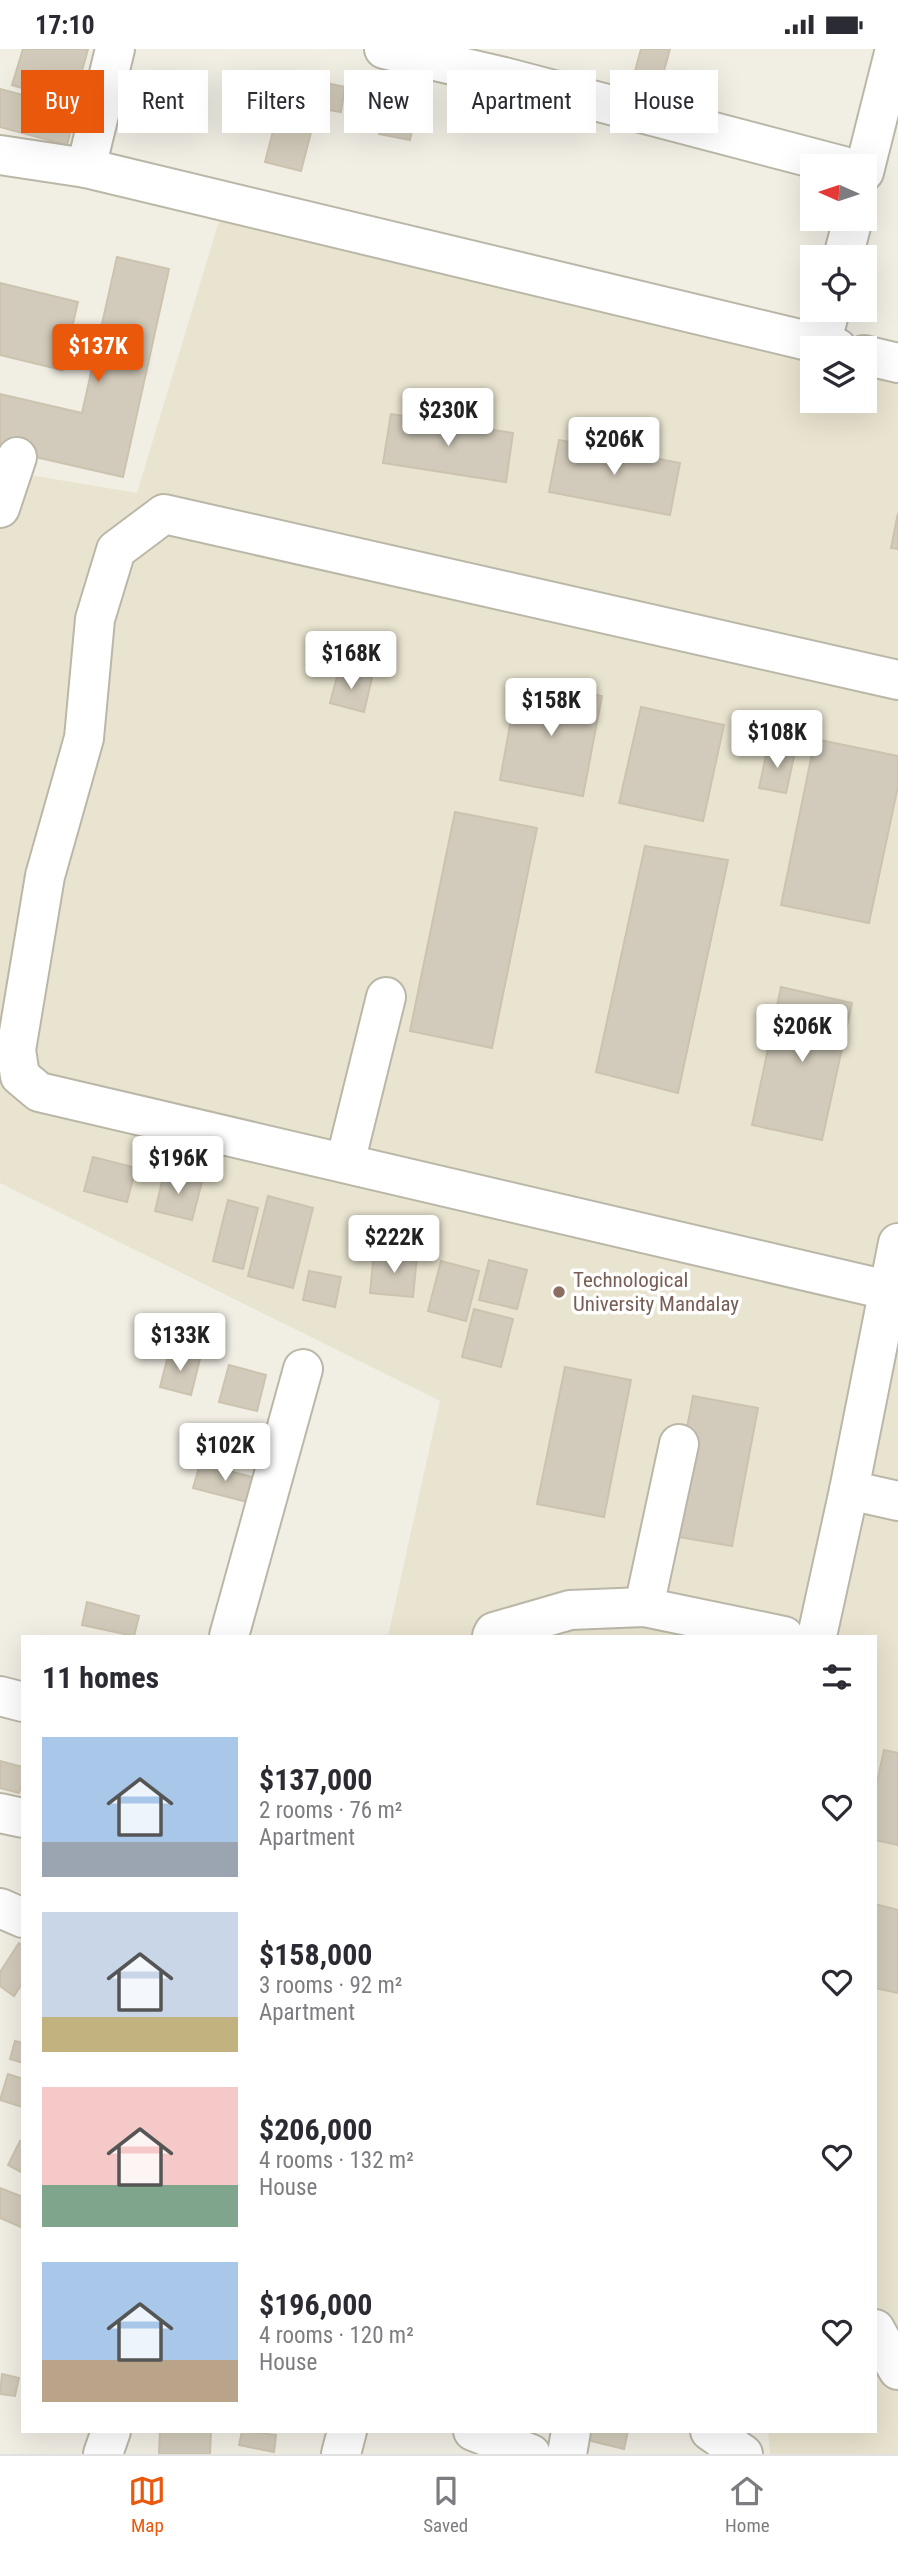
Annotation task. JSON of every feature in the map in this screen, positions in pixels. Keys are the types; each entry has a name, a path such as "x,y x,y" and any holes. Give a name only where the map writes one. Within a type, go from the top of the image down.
{"street":[{"path":"86,168 116,49"},
{"path":"384,49 504,76 800,155"},
{"path":"869,154 895,49"},
{"path":"0,155 86,168 830,334"},
{"path":"877,358 898,363"},
{"path":"0,508 18,457"},
{"path":"887,1290 39,1092 10,1074 45,876 84,738 95,619 116,550 164,514 898,680"},
{"path":"345,1163 386,997"},
{"path":"817,1635 898,1243"},
{"path":"229,1635 303,1369"},
{"path":"644,1607 679,1444"},
{"path":"849,1490 898,1501"},
{"path":"493,1635 495,1632 570,1610 644,1607 780,1635"},
{"path":"0,1696 21,1701"},
{"path":"0,1813 21,1818"},
{"path":"0,1908 21,1917"},
{"path":"877,2333 898,2370"},
{"path":"103,2454 110,2433"},
{"path":"341,2454 346,2433"},
{"path":"478,2433 531,2454"},
{"path":"567,2454 571,2433"},
{"path":"713,2433 743,2454"}],"shaded area":[{"name":"Technological University Mandalay","path":"219,221 800,359 800,413 877,413 877,377 898,382 898,2454 770,2454 768,2433 877,2433 877,1635 388,1635 440,1401 0,1183 0,470 137,493"}],"building":[{"path":"23,49 88,49 82,70 21,70 21,88 12,85"},
{"path":"641,49 670,49 664,70 635,70"},
{"path":"330,84 344,87 341,112 330,110"},
{"path":"0,89 21,95 21,133 0,127"},
{"path":"22,133 70,133 67,145"},
{"path":"273,133 311,133 301,171 265,162"},
{"path":"379,133 411,133 410,140"},
{"path":"117,257 169,269 123,477 0,449 0,394 82,413"},
{"path":"0,283 78,302 62,370 0,355"},
{"path":"391,414 513,433 506,482 383,463"},
{"path":"559,440 680,463 670,515 549,492"},
{"path":"898,513 898,549 891,548"},
{"path":"339,669 372,678 364,712 330,703"},
{"path":"518,681 602,696 583,796 500,780"},
{"path":"641,707 724,725 703,821 619,803"},
{"path":"815,739 898,756 898,786 869,923 781,905"},
{"path":"768,746 795,752 786,793 759,788"},
{"path":"455,812 537,828 492,1048 410,1031"},
{"path":"645,846 728,860 678,1093 596,1072"},
{"path":"781,987 852,1003 822,1140 752,1125"},
{"path":"93,1157 136,1168 127,1202 84,1191"},
{"path":"164,1173 202,1182 192,1220 155,1211"},
{"path":"268,1196 313,1208 293,1288 248,1276"},
{"path":"228,1200 258,1208 243,1269 213,1261"},
{"path":"374,1253 417,1256 413,1297 370,1293"},
{"path":"489,1260 527,1270 517,1309 479,1300"},
{"path":"441,1261 479,1271 466,1321 428,1311"},
{"path":"309,1271 341,1277 335,1307 303,1300"},
{"path":"474,1309 513,1319 501,1367 462,1357"},
{"path":"169,1352 200,1359 191,1395 160,1387"},
{"path":"229,1365 266,1375 257,1411 219,1402"},
{"path":"565,1367 631,1380 604,1517 537,1504"},
{"path":"693,1396 758,1408 732,1546 667,1535"},
{"path":"200,1464 257,1478 251,1503 193,1488"},
{"path":"87,1602 139,1616 134,1635 82,1625"},
{"path":"884,1750 898,1753 898,1845 877,1840 877,1783"},
{"path":"0,1761 21,1766 19,1793 0,1788"},
{"path":"877,1905 898,1910 898,1993 877,1988"},
{"path":"19,1943 21,1985 14,1996 0,1986 0,1972"},
{"path":"15,2041 21,2042 21,2062 10,2059"},
{"path":"8,2074 21,2078 21,2107 0,2100"},
{"path":"20,2141 21,2172 8,2165"},
{"path":"0,2188 21,2196 21,2227 0,2218"},
{"path":"2,2374 19,2378 15,2396 0,2394"},
{"path":"160,2433 211,2433 210,2454 159,2454"},
{"path":"242,2433 276,2435 274,2452 239,2445"},
{"path":"580,2433 628,2433 624,2449 579,2438"}],"place":[{"name":"Technological University Mandalay","path":"559,1292"}]}
